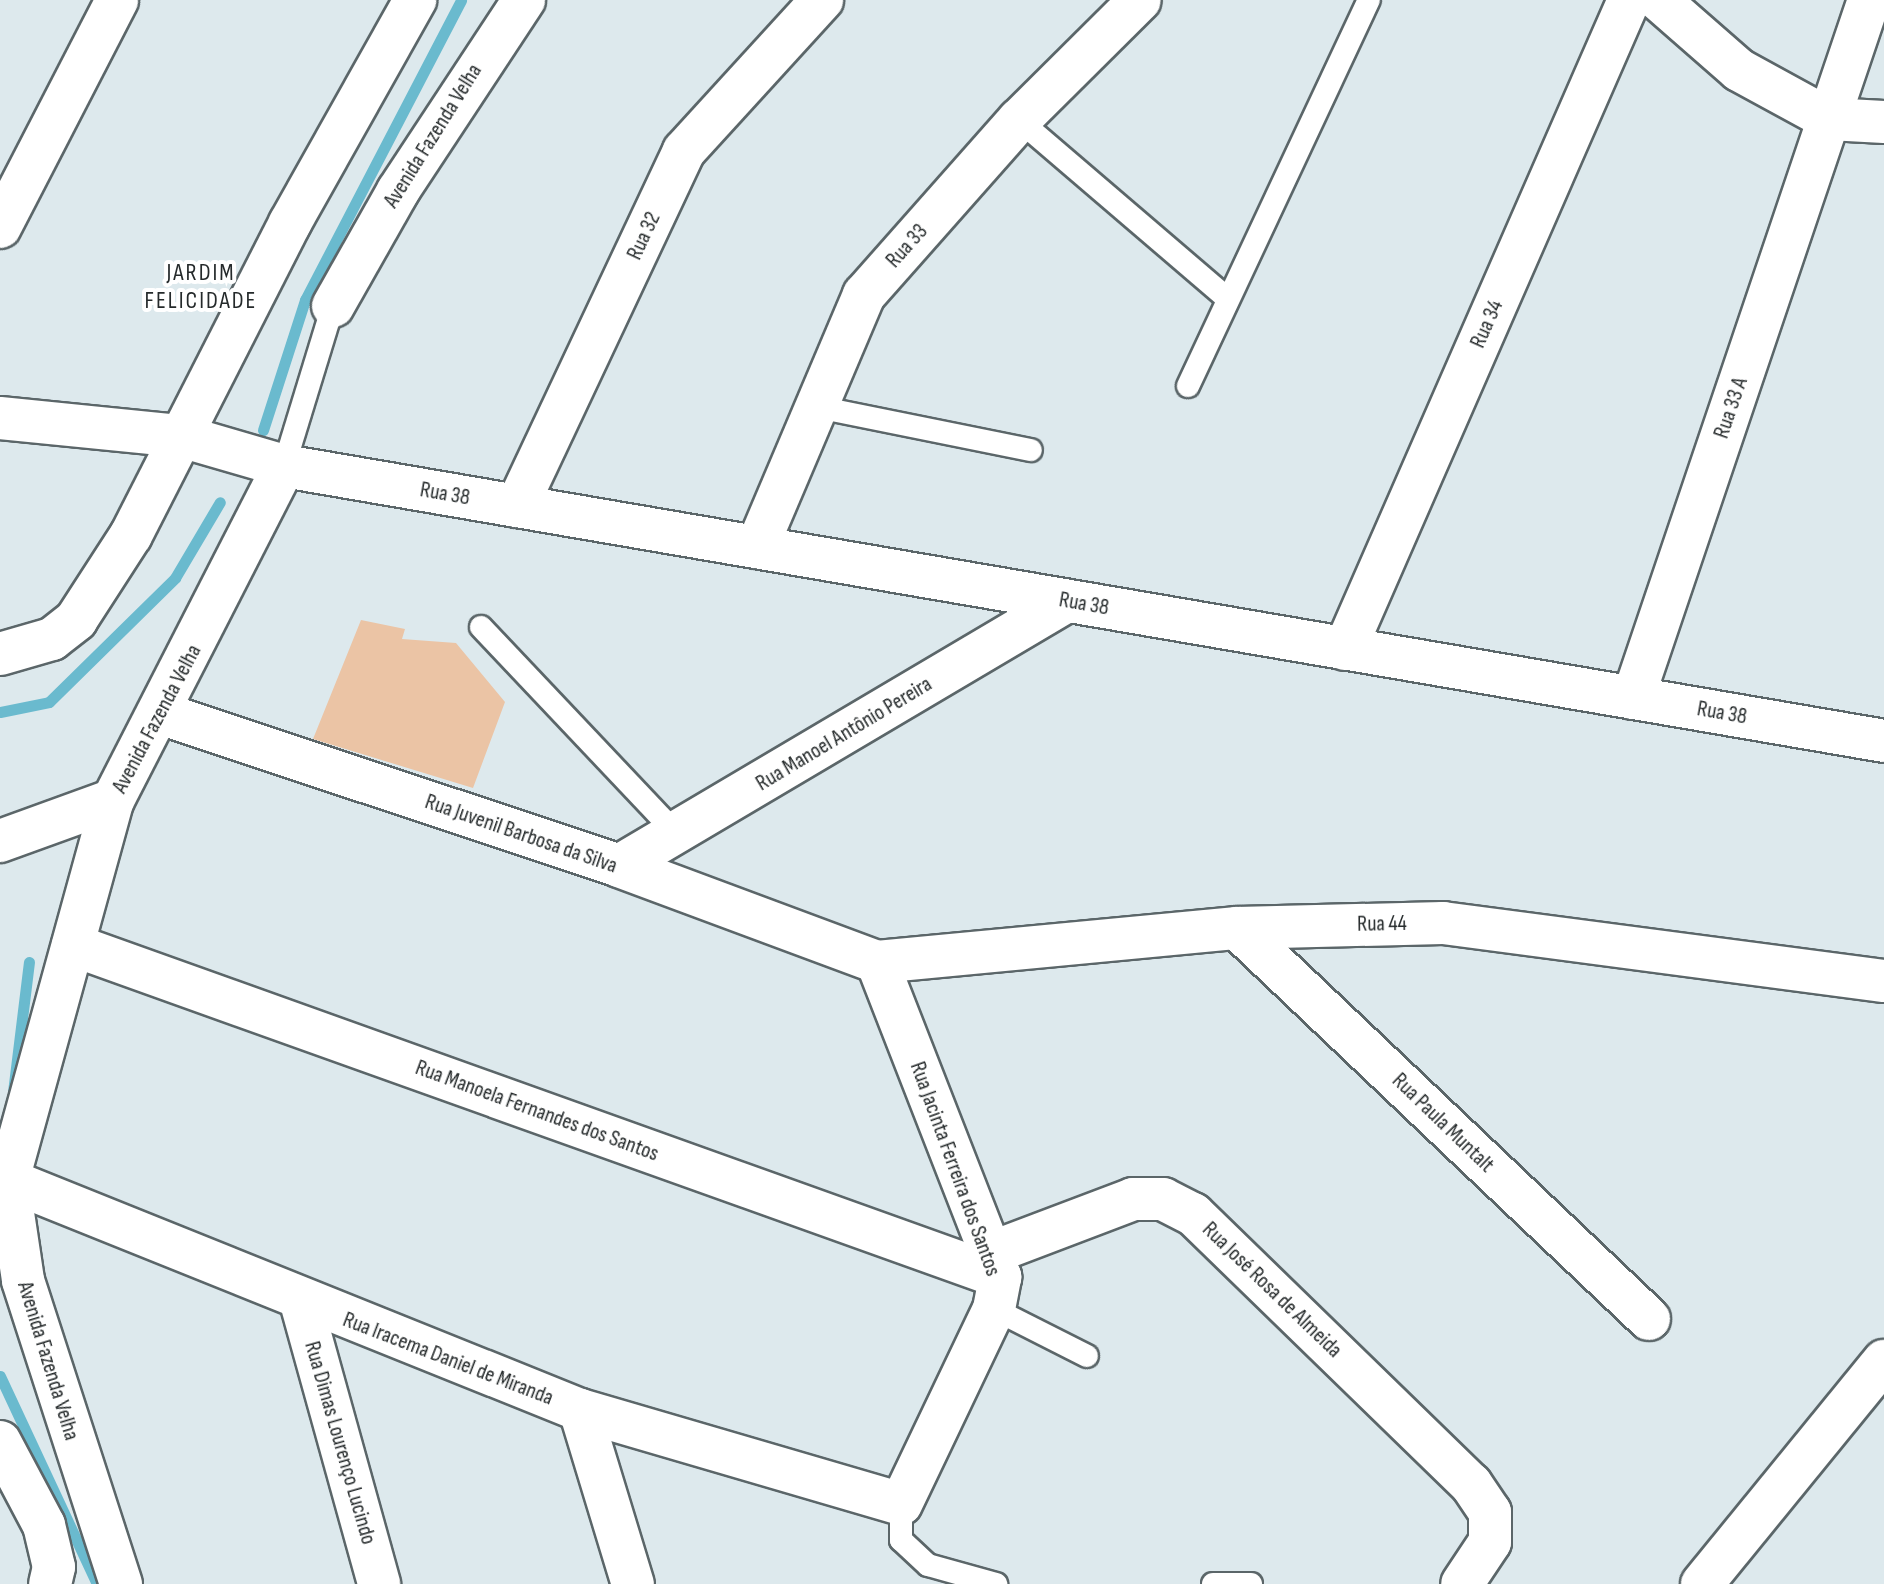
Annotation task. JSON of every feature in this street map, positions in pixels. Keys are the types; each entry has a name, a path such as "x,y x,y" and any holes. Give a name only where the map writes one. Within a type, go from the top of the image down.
{"street":[{"path":"0,227 117,0"},
{"path":"0,654 52,639 76,620 131,535 415,0"},
{"name":"Avenida Fazenda Velha","path":"333,306 398,191 524,0"},
{"name":"Rua 32","path":"517,506 684,151 822,0"},
{"name":"Rua 33","path":"757,547 864,295 1019,120 1140,0"},
{"name":"Rua 34","path":"1345,649 1629,0"},
{"path":"1659,0 1739,70 1829,119 1884,122"},
{"name":"Rua 33 A","path":"1633,698 1869,0"},
{"name":"Rua 38","path":"0,418 181,436 284,466 1884,741"},
{"name":"Avenida Fazenda Velha","path":"121,1584 23,1280 8,1180 113,800 163,714 284,466"},
{"name":"Rua Manoel Antônio Pereira","path":"619,866 1067,601"},
{"name":"Rua Juvenil Barbosa da Silva","path":"163,714 619,866 877,962"},
{"path":"0,841 113,800"},
{"name":"Rua 44","path":"877,962 1237,928 1443,923 1884,981"},
{"name":"Rua Paula Muntalt","path":"1237,928 1649,1319"},
{"name":"Rua Manoela Fernandes dos Santos","path":"73,945 995,1280"},
{"name":"Rua Jacinta Ferreira dos Santos","path":"877,962 995,1280 901,1504"},
{"name":"Rua Iracema Daniel de Miranda","path":"8,1180 301,1302 580,1410 901,1504"},
{"name":"Rua José Rosa de Almeida","path":"995,1280 1133,1199 1183,1209 1471,1484 1490,1512 1490,1542 1462,1584"},
{"name":"Rua Dimas Lourenço Lucindo","path":"301,1302 379,1584"},
{"path":"1702,1584 1884,1361"},
{"path":"580,1410 633,1584"},
{"path":"0,1442 44,1525 54,1567 50,1584"}],"lane":[{"path":"1188,386 1369,0"},
{"path":"1019,120 1227,298"},
{"name":"Avenida Fazenda Velha","path":"284,466 333,306"},
{"path":"817,407 1031,450"},
{"path":"481,627 677,834"},
{"path":"995,1280 1087,1356"},
{"path":"901,1504 901,1540 928,1565 996,1584"},
{"path":"1213,1584 1251,1584"}],"shaded area":[{"path":"361,620 405,629 402,639 456,643 505,702 473,788 313,739"}],"waterway":[{"path":"263,430 305,300 461,0"},
{"path":"0,712 49,702 175,578 220,502"},
{"path":"13,1092 29,962"},
{"path":"0,1376 97,1584"}],"district":[{"name":"JARDIM FELICIDADE","path":"201,287"}]}
